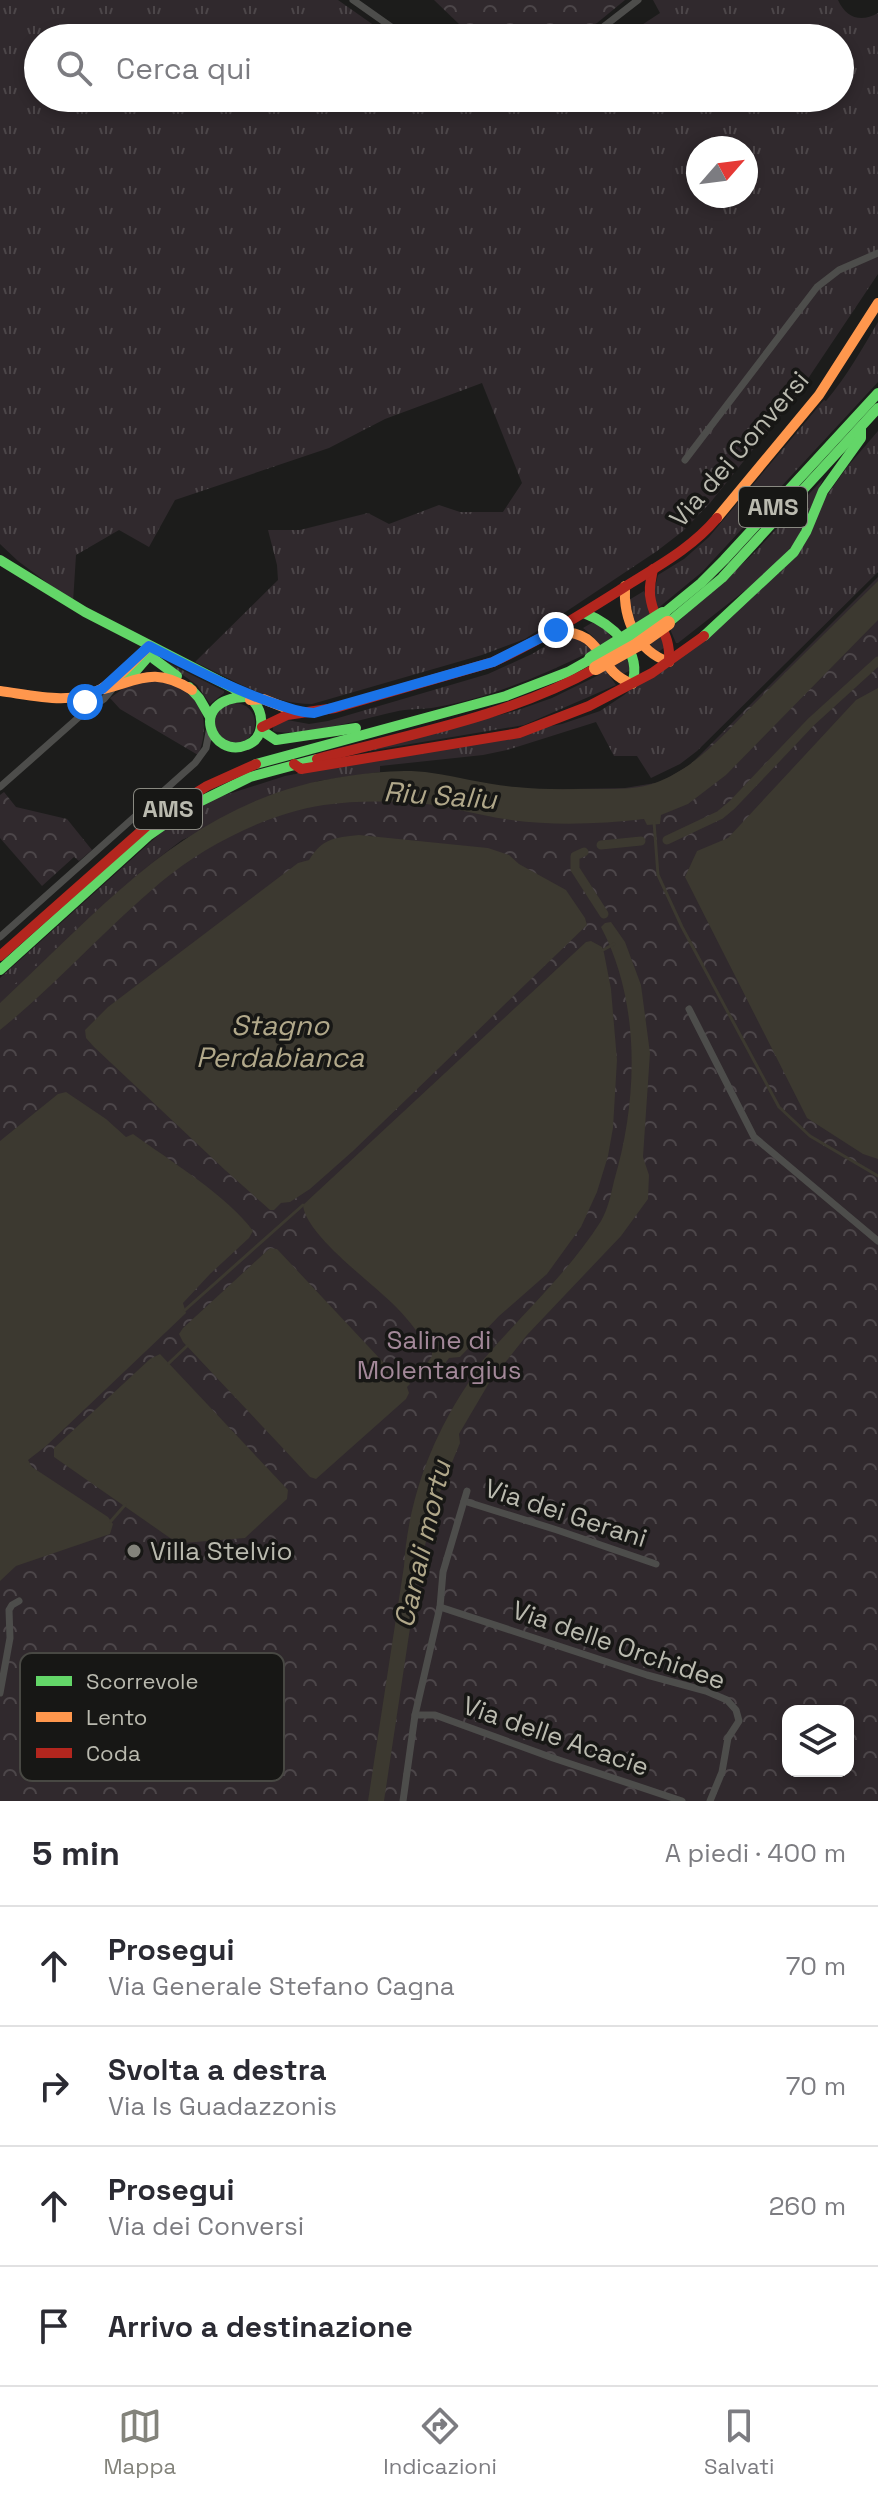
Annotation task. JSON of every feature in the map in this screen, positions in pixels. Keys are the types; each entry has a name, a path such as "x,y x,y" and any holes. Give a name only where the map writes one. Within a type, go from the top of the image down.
{"main road":[{"name":"Via dei Conversi","path":"262,728 272,718 335,708 493,662 556,630 688,546 707,530 819,395 878,303"},
{"name":"AMS","path":"0,956 136,834 178,802 226,775 261,762 506,696 637,645 724,560 878,393"},
{"name":"AMS","path":"666,618 722,578 878,408"},
{"path":"294,764 301,769 519,733 577,711 632,684 669,662 712,630 794,552 823,491 861,438 861,428"},
{"path":"0,560 60,600 149,646 248,696 298,713"},
{"path":"653,569 648,596 670,642 669,662"},
{"path":"625,586 623,600 631,626 647,651 660,661 669,662"},
{"path":"584,613 604,621 630,652 637,676 632,684"},
{"path":"556,630 570,631 592,641 620,681 632,684"},
{"path":"115,685 149,646"},
{"path":"115,685 147,658 149,646"},
{"path":"149,646 156,662 192,690 216,740 232,749 249,745 257,739 262,728 261,713 248,696"},
{"name":"AMS","path":"0,970 167,821 238,782 294,764 510,707 569,683 594,664"},
{"path":"0,691 84,696 159,675 179,681 192,690"},
{"path":"210,722 215,705 225,698 248,696"},
{"path":"262,728 276,740 363,726 375,731"}],"street":[{"path":"353,0 387,24"},
{"path":"607,24 638,0"},
{"name":"Via dei Conversi","path":"685,460 817,287 839,270 878,253"},
{"path":"0,787 79,717 92,710 115,685"},
{"path":"79,717 84,708 84,696"},
{"path":"0,937 195,763 206,748 210,722"},
{"path":"689,1009 754,1137 878,1241"},
{"path":"403,1801 415,1715 440,1607 443,1572 467,1491"},
{"name":"Via dei Gerani","path":"464,1501 656,1564"},
{"path":"0,1693 10,1638 9,1610 19,1601"},
{"name":"Via delle Orchidee","path":"440,1607 727,1700 736,1710 739,1721 728,1738 722,1772 710,1801"},
{"name":"Via delle Acacie","path":"415,1715 435,1715 682,1801"}],"green space":[{"path":"0,0 338,0 372,24 24,24 24,112 854,112 854,24 643,24 660,13 653,0 838,0 845,11 855,17 866,18 878,13 878,274 799,392 710,503 683,531 657,551 525,639 482,655 312,704 266,695 195,662 278,580 268,530 300,530 368,513 389,524 439,505 460,512 503,512 522,483 482,383 385,419 329,448 175,500 149,547 119,530 76,555 73,602 0,544"},
{"path":"434,0 625,0 595,24 459,24"},
{"path":"878,322 878,382 702,572 657,609 653,595 658,575 684,559 709,537 834,392"},
{"path":"878,431 878,572 697,751 680,764 651,778 637,756 614,756 596,722 507,750 380,766 380,772 318,781 182,840 83,921 0,1003 0,978 164,830 216,798 285,776 562,724 600,711 783,570 822,502"},
{"path":"823,479 796,542 766,574 676,643 670,629 753,554"},
{"name":"Saline di Molentargius","path":"878,577 878,1801 0,1801 0,998 94,910 160,856 232,812 272,795 625,788 661,782 690,765"},
{"path":"644,591 669,644 657,653 635,623 629,600"},
{"path":"595,621 602,624 633,669 623,674 583,628"},
{"path":"560,637 583,638 616,685 524,725 363,752 552,698 599,675 588,653 514,685 456,703 399,711 315,730 273,731 273,723 287,720 309,724 328,721 488,674"},
{"path":"160,659 224,693 210,704 197,685"},
{"path":"134,681 175,683 188,691 200,707 204,726 198,755 120,709 110,698"},
{"path":"235,703 249,709 255,723 249,737 235,743 221,737 215,723 221,709"},
{"path":"4,792 16,807 67,819 92,850 79,861 74,857 42,886 0,838 0,795"}],"water":[{"name":"Riu Saliu","path":"878,581 878,620 726,775 688,804 661,815 660,824 647,825 644,819 578,824 527,822 417,803 364,802 302,809 238,833 179,868 140,900 0,1030 0,1003 116,893 198,831 244,806 293,787 348,776 390,772 432,773 536,789 625,789 655,783 686,767 713,746"},
{"path":"878,688 878,1159 863,1154 807,1118 685,877 697,851 728,838 856,700"},
{"name":"Stagno Perdabianca","path":"359,835 488,848 509,855 519,864 566,890 587,925 353,1151 310,1189 270,1210 94,1047 86,1038 85,1030 108,1007 298,863 309,860 324,843 335,838"},
{"path":"611,922 625,942 641,985 650,1053 643,1157 649,1175 648,1199 621,1236 527,1335 489,1383 459,1434 460,1443 435,1504 417,1567 384,1801 368,1801 410,1518 432,1449 481,1363 575,1258 606,1212 628,1118 632,1052 623,987 601,927"},
{"name":"Stagno Perdabianca","path":"591,941 602,947 604,953 611,989 617,1060 613,1128 597,1192 581,1227 547,1274 499,1316 460,1357 449,1358 442,1368 430,1370 426,1365 432,1351 396,1307 328,1245 307,1217 303,1205 586,942"},
{"path":"66,1092 126,1137 133,1134 198,1180 229,1205 253,1231 183,1303 186,1313 28,1460 32,1467 108,1517 113,1524 110,1534 16,1566 0,1581 0,1141 58,1094"},
{"path":"270,1248 277,1249 398,1378 405,1375 410,1384 406,1399 316,1479 310,1477 183,1342 179,1334"},
{"path":"160,1354 288,1490 287,1499 245,1538 183,1543 170,1538 54,1457 54,1448 150,1359"}],"waterway":[{"name":"Canali mortu","path":"667,840 720,815 732,805 811,722 878,661"},
{"path":"654,822 658,875 682,927 779,1107 810,1136 878,1176"},
{"name":"Canali mortu","path":"601,845 641,841"},
{"name":"Canali mortu","path":"584,852 575,856 575,869 604,914"},
{"path":"603,950 614,944"},
{"path":"185,1310 303,1205"},
{"path":"169,1363 187,1346"},
{"path":"111,1521 125,1505"}],"traffic: fast":[{"path":"663,614 724,560 878,393"},
{"path":"668,623 722,578 878,408"},
{"path":"704,636 794,552 823,491 861,438 861,428"},
{"path":"0,560 85,612 252,700 258,707 261,720 257,738 247,745 234,747 223,744 215,737 211,717 216,707 227,700 245,697"},
{"path":"584,613 605,624 623,640 633,661 632,684"},
{"path":"591,659 663,614"},
{"path":"149,646 154,659 177,676"},
{"path":"127,681 147,658 149,648"},
{"path":"256,764 506,696 568,672 591,659"},
{"path":"189,687 210,717"},
{"path":"261,730 276,740 356,728"},
{"path":"0,970 148,836 191,806 250,777 317,759"}],"traffic: slow":[{"path":"717,518 819,395 878,303"},
{"path":"625,586 627,610 634,632 648,650 669,662"},
{"path":"596,668 668,623"},
{"path":"556,630 587,639 610,668 632,684"},
{"path":"0,691 51,698 90,694 114,680 149,646"},
{"path":"104,689 158,677 192,690"},
{"path":"250,700 263,699 296,712"}],"traffic: jam":[{"path":"262,727 287,715 335,708 493,662 559,627 660,565 696,539 717,518"},
{"path":"653,569 650,597 666,636 669,662"},
{"path":"294,764 301,769 519,733 589,706 652,673 704,636"},
{"path":"317,759 495,711 563,685 596,668"},
{"path":"0,956 157,817 207,786 256,764"}],"place":[{"name":"Villa Stelvio","path":"134,1551"}],"route":[{"path":"85,702 84,696 102,689 149,646 233,688 298,713 314,713 493,662 556,630"}]}
